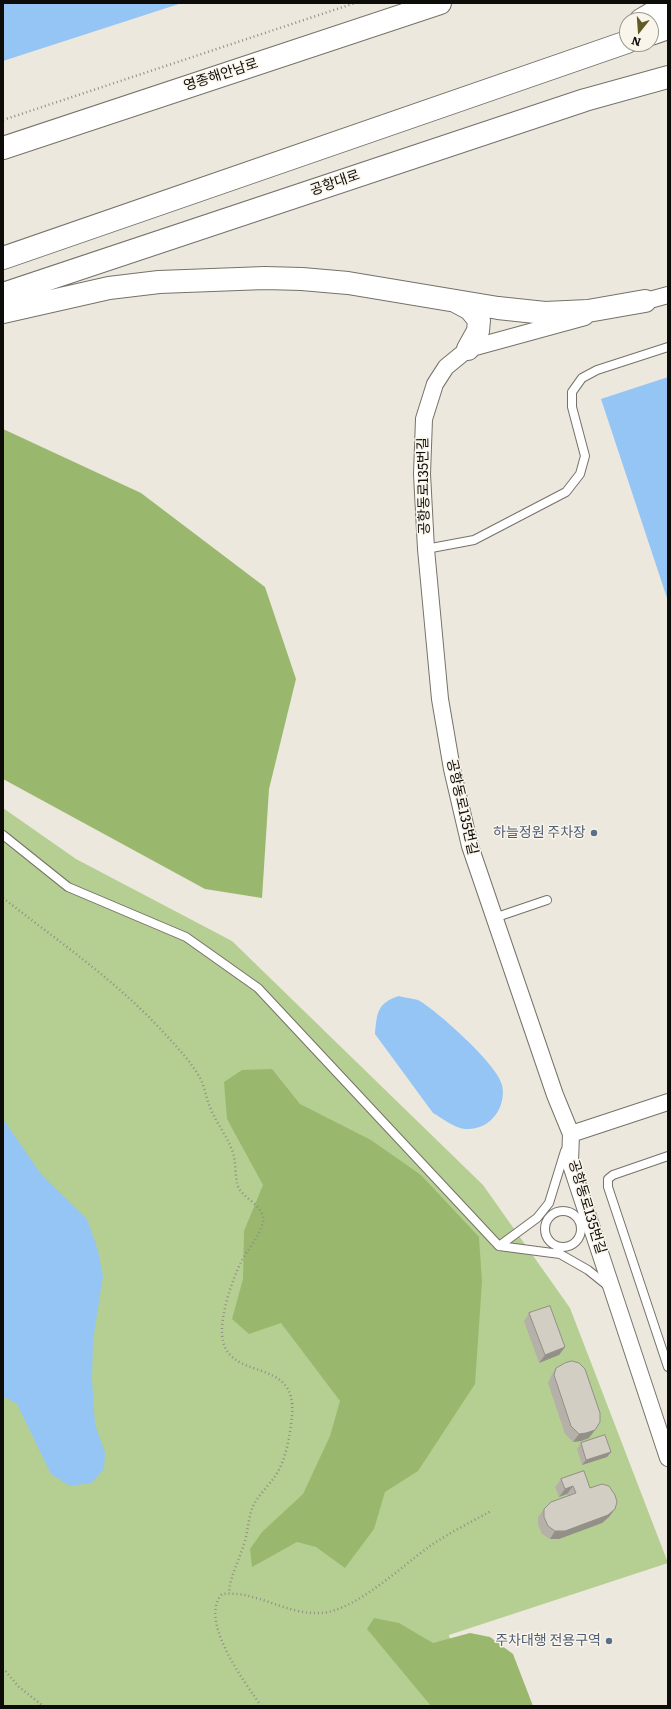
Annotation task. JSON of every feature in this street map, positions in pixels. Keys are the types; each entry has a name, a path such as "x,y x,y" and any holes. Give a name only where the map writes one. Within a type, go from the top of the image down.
{"main road":[{"name":"영종해안남로","path":"3,148 440,3"},
{"path":"654,12 668,4"},
{"path":"569,62 619,33"},
{"path":"3,258 619,45"},
{"name":"공항대로","path":"3,294 585,100 668,77"},
{"path":"3,312 109,288 159,282 237,279 323,280 374,286 498,308 545,313 588,311 645,301"},
{"path":"452,300 470,309 479,320 478,331 468,349"}],"street":[{"name":"공항동로135번길","path":"668,295 468,349 446,367 435,384 424,419 422,474 426,549 440,699 452,769 470,846 555,1095 571,1134 570,1162 585,1221 612,1289 668,1458"},
{"path":"571,1134 668,1102"}],"lane":[{"path":"426,549 474,540 566,492 580,474 586,456 572,407 572,392 582,378 597,370 668,347"},
{"path":"3,835 68,887 186,937 258,988 499,1246 561,1251 578,1240 585,1221 566,1211 546,1213 499,1246"},
{"path":"494,918 547,900"},
{"path":"571,1134 546,1213 544,1233 551,1243 612,1289"},
{"path":"668,1156 612,1175 608,1179 608,1187 668,1367"}],"path":[{"path":"3,120 355,3"},
{"path":"3,898 141,1007 180,1050 201,1079 210,1106 233,1153 237,1186 246,1197 260,1208 263,1218 261,1229 241,1262 231,1284 222,1334 228,1353 237,1362 272,1374 286,1385 291,1397 292,1412 290,1432 284,1455 275,1476 253,1507 245,1542 230,1580 229,1593"},
{"path":"261,1706 223,1645 216,1628 215,1610 218,1599 222,1594 229,1593 252,1596 294,1610 320,1613 334,1610 354,1601 378,1586 432,1545 491,1511"},
{"path":"3,1668 18,1686 43,1706"}],"green space":[{"path":"3,429 141,493 265,587 296,679 269,789 262,898 205,889 3,779"},
{"path":"3,808 76,859 232,941 483,1185 570,1308 668,1563 449,1635 466,1706 3,1706"},
{"path":"272,1069 300,1104 371,1140 421,1175 479,1237 482,1282 475,1384 418,1471 385,1492 374,1529 345,1568 316,1547 297,1542 252,1567 250,1549 262,1532 303,1494 330,1436 340,1401 281,1323 249,1334 232,1319 243,1279 244,1231 263,1185 227,1119 224,1082 242,1070"},
{"path":"374,1618 399,1623 433,1643 470,1633 490,1637 513,1654 533,1706 431,1706 367,1629"}],"water":[{"path":"3,3 182,3 3,61"},
{"path":"668,377 668,601 601,399"},
{"path":"399,996 415,999 429,1007 453,1027 479,1053 498,1076 502,1085 502,1101 495,1116 489,1122 474,1129 465,1129 452,1125 433,1113 375,1034 376,1020 382,1006 386,1002"},
{"path":"3,1119 41,1174 87,1219 98,1250 103,1276 93,1340 92,1380 95,1424 105,1453 104,1469 91,1483 70,1486 51,1474 17,1404 3,1396"}],"building":[{"path":"550,1306 565,1347 545,1355 529,1313"},
{"path":"572,1361 579,1363 585,1369 600,1413 600,1422 595,1430 586,1433 579,1434 571,1426 554,1375 556,1368"},
{"path":"605,1435 611,1452 586,1460 581,1443"},
{"path":"584,1471 590,1488 602,1484 609,1486 615,1495 617,1502 615,1509 608,1515 565,1531 555,1531 548,1526 544,1517 544,1509 551,1502 576,1493 573,1486 565,1489 561,1479"}],"place":[{"name":"하늘정원 주차장","path":"594,833"},
{"name":"주차대행 전용구역","path":"609,1641"}]}
